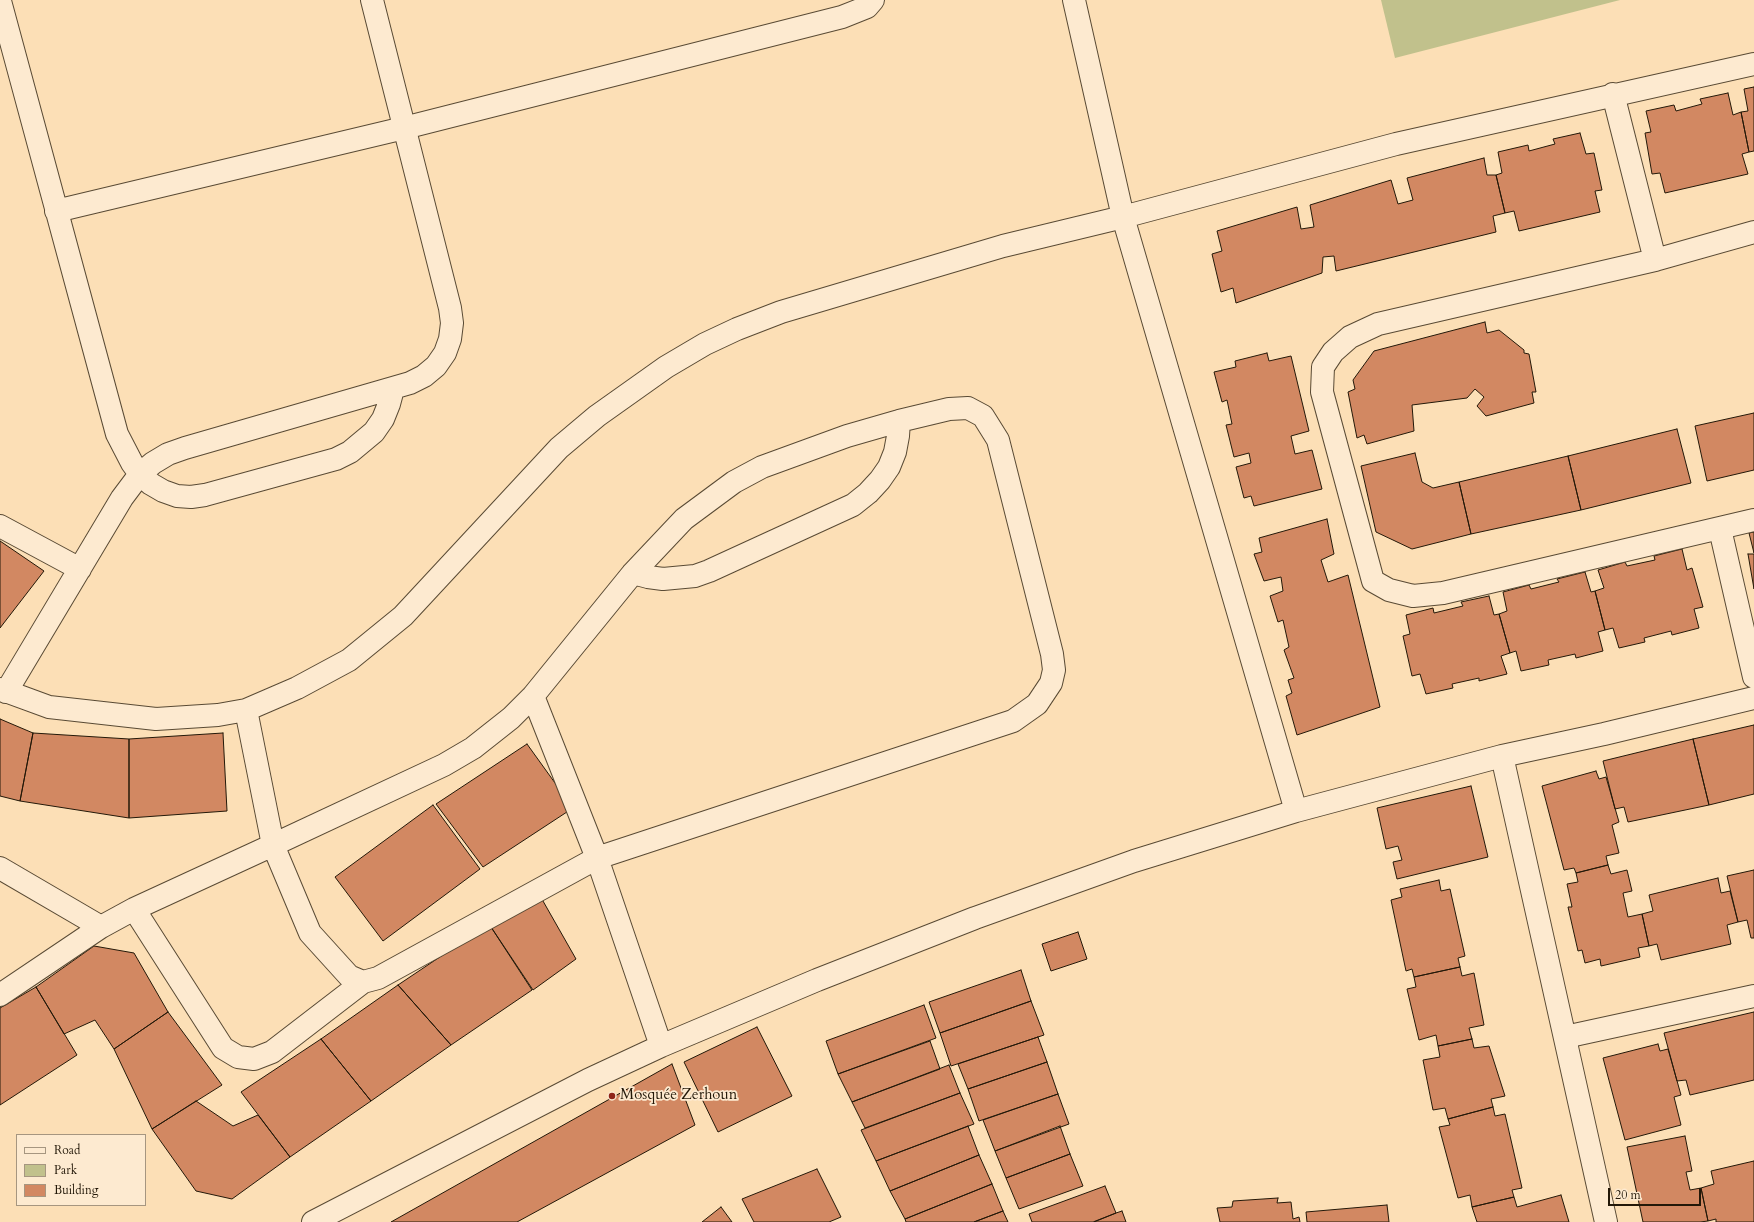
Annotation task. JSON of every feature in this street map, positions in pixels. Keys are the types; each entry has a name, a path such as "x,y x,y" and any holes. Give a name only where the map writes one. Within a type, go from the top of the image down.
{"street":[{"path":"372,0 450,308 452,323 450,339 444,353 436,366 424,376 393,389 184,448 168,454 153,463 140,474 122,498 80,569 3,690 49,707 156,719 218,715 246,710 297,688 349,660 403,616 559,448 597,416 632,390 705,344 737,329 781,312 1003,246 1123,217 1396,144 1613,94 1754,64"},
{"path":"56,211 404,128 842,17 867,7 873,0"},
{"path":"1074,0 1123,217 1296,811"},
{"path":"0,1 117,434 132,463 140,474 151,484 163,491 176,496 191,497 205,495 336,459 350,452 374,432 383,419 393,389"},
{"path":"1613,94 1655,260"},
{"path":"1754,232 1655,260 1378,324 1350,337 1333,352 1322,367 1322,392 1373,581 1389,590 1413,596 1443,593 1754,520"},
{"path":"0,995 100,927 134,909 444,765 473,748 511,718 533,696 633,573 684,519 734,482 762,468 833,441 899,421 949,409 968,408 983,416 998,440 1052,654 1054,670 1051,683 1037,704 1013,721 597,858 378,978 363,982 272,1052 254,1058 238,1057 223,1048 134,909"},
{"path":"633,573 663,579 694,576 709,571 853,505 868,494 889,466 895,452 899,421"},
{"path":"0,526 80,569"},
{"path":"1720,529 1754,677"},
{"path":"533,696 597,858 661,1046"},
{"path":"313,1222 588,1080 661,1046 817,980 975,918 1134,861 1296,811 1502,756 1604,734 1754,698"},
{"path":"246,710 273,845 310,933 349,976 363,982"},
{"path":"1502,756 1606,1222"},
{"path":"0,868 100,927"},
{"path":"1565,1037 1754,996"}],"green space":[{"path":"1381,0 1620,0 1395,58"}],"building":[{"path":"1754,87 1754,151 1749,152 1741,112 1748,111 1744,89"},
{"path":"1728,93 1733,115 1741,112 1749,152 1742,154 1748,174 1665,193 1660,173 1652,174 1645,133 1651,132 1646,111 1674,105 1676,111 1702,104 1700,99"},
{"path":"1580,133 1586,154 1594,153 1602,190 1595,191 1600,212 1519,231 1514,211 1505,213 1496,175 1502,173 1498,152 1528,145 1529,151 1555,144 1553,139"},
{"path":"1484,158 1487,175 1496,175 1505,213 1493,216 1496,232 1336,271 1334,256 1323,257 1322,273 1236,303 1233,288 1221,292 1212,254 1222,251 1217,231 1297,207 1301,229 1314,227 1310,205 1391,180 1398,204 1413,200 1407,178"},
{"path":"1485,322 1487,333 1499,330 1524,350 1524,353 1529,354 1536,392 1532,392 1534,403 1486,416 1477,406 1484,397 1475,389 1467,398 1412,405 1414,431 1367,444 1364,435 1357,438 1348,392 1355,389 1353,380 1374,351"},
{"path":"1267,353 1269,361 1291,356 1309,431 1291,436 1295,454 1312,450 1322,489 1254,506 1251,496 1244,498 1236,467 1251,463 1249,453 1234,457 1226,425 1232,424 1227,400 1222,402 1214,372 1236,367 1235,361"},
{"path":"1754,413 1754,470 1707,481 1695,426"},
{"path":"1677,429 1691,483 1581,510 1568,456"},
{"path":"1415,453 1422,482 1433,488 1459,482 1471,534 1412,549 1376,532 1361,466"},
{"path":"1568,456 1581,510 1471,534 1459,482"},
{"path":"1327,519 1334,554 1321,560 1328,582 1348,575 1380,707 1297,735 1286,696 1292,693 1288,680 1294,678 1284,650 1289,647 1283,620 1278,622 1270,596 1283,591 1281,577 1264,581 1254,554 1262,552 1259,538"},
{"path":"1754,532 1754,553 1749,533"},
{"path":"0,541 44,571 0,628"},
{"path":"1682,549 1687,570 1692,568 1703,607 1694,609 1699,628 1672,635 1671,631 1644,638 1645,642 1619,648 1613,628 1605,630 1595,591 1604,588 1598,570 1625,562 1627,566 1655,560 1654,556"},
{"path":"1748,554 1754,554 1754,589"},
{"path":"1585,572 1591,592 1595,591 1605,630 1598,632 1603,651 1576,658 1575,654 1548,660 1549,665 1521,671 1516,651 1510,653 1499,614 1507,611 1503,592 1529,585 1531,589 1559,582 1557,579"},
{"path":"1489,596 1494,615 1499,614 1510,653 1501,656 1507,674 1479,681 1479,678 1452,684 1453,688 1426,694 1420,674 1412,676 1403,636 1410,634 1406,615 1433,608 1434,613 1463,606 1461,602"},
{"path":"0,719 33,733 20,801 0,796"},
{"path":"1754,725 1754,794 1709,805 1693,739"},
{"path":"33,733 129,739 129,818 20,801"},
{"path":"223,733 227,811 129,818 129,739"},
{"path":"1693,739 1709,805 1628,822 1624,807 1615,809 1603,761"},
{"path":"527,744 573,808 483,867 436,804"},
{"path":"1596,771 1599,779 1606,777 1619,822 1612,825 1619,853 1606,856 1608,865 1576,873 1574,868 1564,870 1542,786"},
{"path":"1471,786 1488,857 1397,879 1393,862 1402,860 1398,846 1386,849 1377,808"},
{"path":"433,805 480,869 383,941 335,877"},
{"path":"1608,865 1611,874 1627,870 1632,891 1623,893 1628,917 1642,914 1649,946 1638,948 1640,957 1601,966 1600,959 1585,963 1582,950 1578,951 1568,907 1572,907 1567,884 1578,882 1576,873"},
{"path":"1754,870 1754,938 1751,938 1747,920 1738,922 1727,876"},
{"path":"1718,878 1721,893 1730,891 1738,922 1727,925 1731,944 1661,960 1657,944 1649,946 1642,914 1653,911 1649,895"},
{"path":"1439,880 1441,891 1450,889 1465,956 1458,958 1460,967 1414,977 1412,969 1406,971 1391,900 1402,897 1400,889"},
{"path":"539,894 576,959 533,990 489,924"},
{"path":"489,924 532,990 451,1045 398,985"},
{"path":"1078,932 1087,959 1051,971 1042,944"},
{"path":"94,946 134,953 168,1012 114,1049 95,1020 64,1034 36,987"},
{"path":"1460,967 1462,976 1474,973 1484,1025 1469,1028 1472,1039 1438,1046 1436,1035 1419,1040 1407,989 1416,987 1414,977"},
{"path":"1021,970 1031,1001 940,1033 929,1002"},
{"path":"398,985 451,1045 371,1101 321,1039"},
{"path":"36,987 77,1055 0,1105 0,1008"},
{"path":"1031,1001 1044,1035 951,1066 940,1033"},
{"path":"924,1005 936,1038 838,1074 826,1041"},
{"path":"168,1012 222,1085 152,1129 114,1049"},
{"path":"1754,1012 1754,1080 1690,1095 1686,1080 1677,1081 1664,1033"},
{"path":"757,1027 792,1096 718,1132 684,1062"},
{"path":"1038,1037 1047,1062 968,1089 958,1064"},
{"path":"321,1039 371,1101 290,1157 241,1092"},
{"path":"1472,1039 1474,1048 1489,1046 1505,1096 1491,1099 1493,1107 1448,1119 1445,1108 1433,1110 1423,1060 1440,1057 1438,1046"},
{"path":"930,1041 940,1069 852,1102 838,1074"},
{"path":"1658,1044 1660,1051 1668,1049 1681,1095 1674,1097 1681,1125 1625,1140 1603,1058"},
{"path":"1047,1062 1058,1094 979,1121 968,1089"},
{"path":"672,1064 695,1125 517,1222 391,1222"},
{"path":"949,1065 960,1093 865,1128 852,1102"},
{"path":"960,1093 974,1124 876,1161 861,1130"},
{"path":"1058,1094 1069,1124 995,1151 983,1120"},
{"path":"196,1101 233,1126 258,1115 290,1157 232,1199 196,1191 152,1129"},
{"path":"1493,1107 1495,1116 1505,1114 1522,1188 1512,1190 1514,1197 1472,1207 1470,1195 1458,1198 1439,1127 1450,1125 1448,1119"},
{"path":"968,1126 979,1155 890,1191 876,1161"},
{"path":"1060,1126 1070,1154 1006,1178 995,1151"},
{"path":"1685,1136 1692,1171 1686,1172 1690,1190 1701,1188 1708,1221 1643,1222 1627,1147"},
{"path":"1070,1154 1083,1186 1019,1209 1006,1178"},
{"path":"979,1155 992,1184 905,1219 890,1191"},
{"path":"1754,1161 1754,1222 1716,1222 1716,1219 1708,1221 1701,1188 1714,1184 1711,1171"},
{"path":"817,1169 841,1217 829,1222 754,1222 742,1199"},
{"path":"992,1184 1003,1211 974,1222 906,1222 905,1219"},
{"path":"1105,1186 1116,1213 1093,1222 1032,1222 1029,1214"},
{"path":"1561,1195 1569,1222 1477,1222 1472,1207 1514,1197 1517,1207"},
{"path":"1278,1198 1277,1203 1291,1202 1293,1219 1299,1217 1300,1222 1220,1222 1217,1208 1232,1207 1233,1201"},
{"path":"1387,1205 1389,1222 1307,1222 1306,1212"},
{"path":"721,1207 732,1222 702,1222"},
{"path":"1003,1211 1008,1222 974,1222"},
{"path":"1122,1211 1126,1222 1094,1222 1116,1213"}],"place":[{"name":"Mosquée Zerhoun","path":"612,1096"}]}
